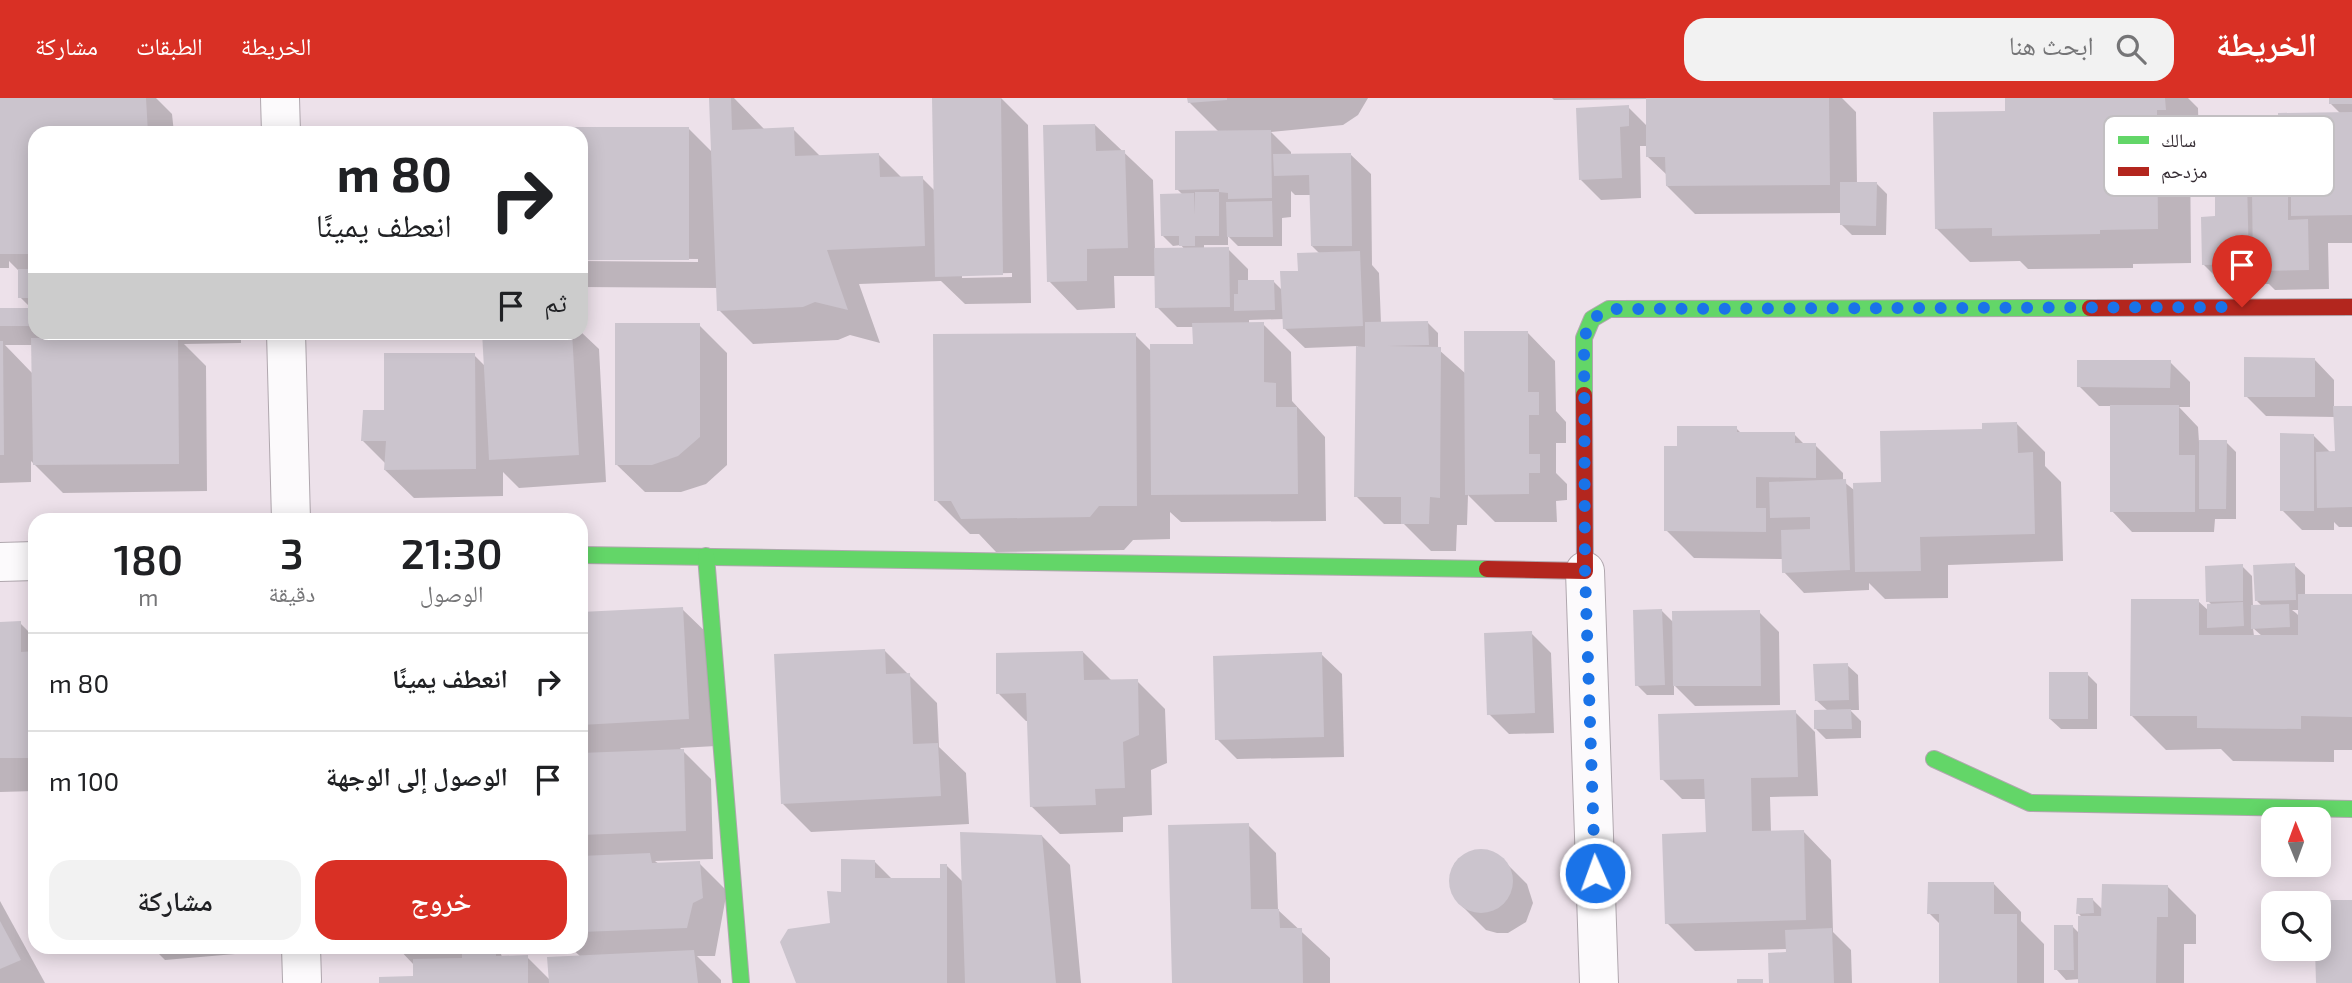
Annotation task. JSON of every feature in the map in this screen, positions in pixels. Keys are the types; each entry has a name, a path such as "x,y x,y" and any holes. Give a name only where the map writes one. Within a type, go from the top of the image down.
{"street":[{"path":"280,98 281,126"},
{"path":"1599,983 1585,571 1584,338 1592,319 1609,309 2352,307"},
{"path":"286,340 291,513"},
{"path":"588,555 1585,571"},
{"path":"706,556 741,983"},
{"path":"0,562 28,561"},
{"path":"1934,759 2030,803 2352,809"}],"building":[{"path":"0,98 146,98 148,126 28,126 28,254 0,254"},
{"path":"709,98 731,98 732,130 794,127 795,156 879,153 880,177 923,176 925,246 827,250 848,310 815,302 803,307 717,311"},
{"path":"932,98 1001,98 1003,275 935,277"},
{"path":"1187,98 1227,98 1227,100 1188,103"},
{"path":"1646,98 1829,98 1830,185 1666,186 1665,157 1646,157"},
{"path":"2005,98 2165,98 2166,110 2157,110 2157,116 2104,116 2104,196 2158,196 2158,229 2100,230 2100,234 1992,236 1992,228 1935,229 1933,112 2005,111"},
{"path":"2329,98 2352,98 2352,104 2329,104"},
{"path":"1629,105 1629,126 1620,127 1622,178 1579,180 1576,108"},
{"path":"2352,112 2352,215 2291,216 2291,196 2334,196 2334,116 2278,116 2278,113"},
{"path":"1095,124 1096,151 1125,150 1128,248 1087,249 1087,281 1047,282 1043,125"},
{"path":"588,127 689,127 689,260 588,260"},
{"path":"1271,130 1272,198 1228,199 1228,193 1219,192 1219,189 1175,190 1175,131"},
{"path":"1351,153 1352,246 1311,246 1309,175 1274,176 1273,154"},
{"path":"1840,182 1877,182 1876,226 1840,225"},
{"path":"1195,192 1219,192 1219,236 1195,236 1195,246 1179,246 1179,236 1161,236 1160,194 1194,193 1195,215"},
{"path":"2215,196 2247,196 2249,264 2202,265 2201,217 2215,216"},
{"path":"2252,196 2288,196 2288,220 2308,219 2309,270 2253,271"},
{"path":"1272,201 1273,237 1227,237 1226,202"},
{"path":"1229,247 1230,307 1155,308 1154,248"},
{"path":"1360,251 1363,326 1283,329 1280,271 1298,271 1297,253"},
{"path":"18,269 28,269 28,298 18,298"},
{"path":"1238,280 1274,280 1275,310 1234,311 1234,294 1238,294"},
{"path":"0,308 28,308 28,326 0,326"},
{"path":"1428,321 1429,345 1388,346 1441,347 1440,498 1430,497 1429,524 1401,524 1401,497 1354,497 1356,346 1365,347 1365,322"},
{"path":"1264,322 1264,382 1276,383 1276,407 1297,407 1298,494 1151,495 1150,344 1193,344 1192,323"},
{"path":"615,323 700,323 700,437 678,456 652,465 615,465"},
{"path":"1464,331 1528,331 1528,392 1539,392 1539,415 1529,415 1529,454 1540,454 1540,473 1529,473 1529,494 1465,495"},
{"path":"1136,333 1137,506 1099,506 1090,517 961,519 951,501 934,501 933,334"},
{"path":"31,340 178,340 179,464 33,465"},
{"path":"482,340 572,340 579,455 489,460"},
{"path":"0,341 3,341 4,455 0,455"},
{"path":"384,353 475,353 476,469 384,470 386,441 361,441 363,410 384,410"},
{"path":"2244,357 2315,358 2315,397 2244,397"},
{"path":"2077,360 2171,360 2170,388 2077,387"},
{"path":"2110,405 2179,405 2179,455 2195,455 2195,512 2110,512"},
{"path":"2333,406 2352,406 2352,507 2317,508 2316,452 2335,451"},
{"path":"2017,422 2018,453 2033,452 2035,534 1920,537 1921,571 1855,572 1853,483 1881,482 1880,431 1982,429 1982,423"},
{"path":"1677,426 1737,426 1737,432 1795,432 1795,443 1816,443 1816,478 1756,477 1756,508 1766,508 1766,532 1664,531 1664,446 1677,446"},
{"path":"2280,433 2314,434 2314,511 2280,511"},
{"path":"2199,440 2227,440 2226,509 2199,509"},
{"path":"1846,479 1850,570 1782,573 1781,530 1810,529 1810,517 1770,518 1769,482"},
{"path":"2295,563 2296,600 2255,601 2253,565"},
{"path":"2243,564 2243,601 2206,602 2205,566"},
{"path":"2298,594 2352,594 2352,717 2301,716 2301,729 2197,728 2197,716 2130,716 2131,599 2199,599 2199,635 2298,635"},
{"path":"2243,602 2244,626 2207,628 2207,604"},
{"path":"2289,604 2290,627 2251,629 2251,605"},
{"path":"683,607 689,719 588,725 588,612"},
{"path":"1662,609 1665,685 1635,686 1633,610"},
{"path":"1760,610 1761,686 1673,686 1672,611"},
{"path":"21,621 21,652 28,652 28,758 0,758 0,622"},
{"path":"1532,631 1535,713 1487,715 1484,633"},
{"path":"885,649 886,674 910,673 913,744 938,743 941,796 781,804 774,654"},
{"path":"1083,651 1084,680 1138,679 1139,735 1123,742 1125,788 1095,789 1096,805 1030,807 1026,693 996,694 996,653"},
{"path":"1322,652 1324,737 1215,740 1213,656"},
{"path":"1848,663 1849,700 1815,701 1813,664"},
{"path":"2049,672 2088,672 2088,719 2049,719"},
{"path":"1851,709 1852,729 1814,729 1814,710"},
{"path":"1796,710 1798,777 1751,778 1752,831 1804,830 1806,920 1665,924 1662,834 1706,832 1704,779 1660,780 1658,714"},
{"path":"684,749 686,831 588,835 588,753"},
{"path":"1249,823 1251,909 1279,909 1280,928 1302,928 1303,983 1172,983 1168,825"},
{"path":"960,832 1042,835 1056,983 965,983"},
{"path":"1475,849 1487,849 1504,858 1511,869 1511,893 1504,904 1487,913 1475,913 1463,908 1454,899 1449,887 1449,875 1454,863 1463,854"},
{"path":"650,853 652,863 700,861 703,898 693,903 687,928 588,932 588,856"},
{"path":"841,859 875,860 875,878 940,878 940,864 947,864 947,983 796,983 780,942 788,929 830,923 827,891 841,892"},
{"path":"1928,882 1994,882 1994,914 2017,914 2017,983 1939,983 1939,914 1927,914"},
{"path":"2102,884 2168,885 2168,917 2157,917 2156,983 2078,983 2078,916 2101,916"},
{"path":"2077,898 2093,898 2094,913 2076,914"},
{"path":"2331,900 2352,900 2352,983 2316,983 2315,961 2331,961"},
{"path":"0,921 21,960 0,969"},
{"path":"2054,925 2073,925 2074,970 2054,970"},
{"path":"1832,928 1834,983 1769,983 1768,953 1786,952 1785,930"},
{"path":"694,950 698,983 549,983 547,957"},
{"path":"462,954 528,955 528,983 379,983 379,977 413,976 413,959 462,958"},
{"path":"1737,979 1763,979 1763,983 1737,983"}],"traffic: fast":[{"path":"1584,395 1584,338 1592,319 1609,309 2090,308"},
{"path":"588,555 1487,569"},
{"path":"706,556 741,983"},
{"path":"1934,759 2030,803 2352,809"}],"traffic: jam":[{"path":"2090,308 2352,307"},
{"path":"1487,569 1585,571 1584,395"}],"route":[{"path":"1595,873 1585,571 1584,338 1592,319 1609,309 2242,307"}]}
